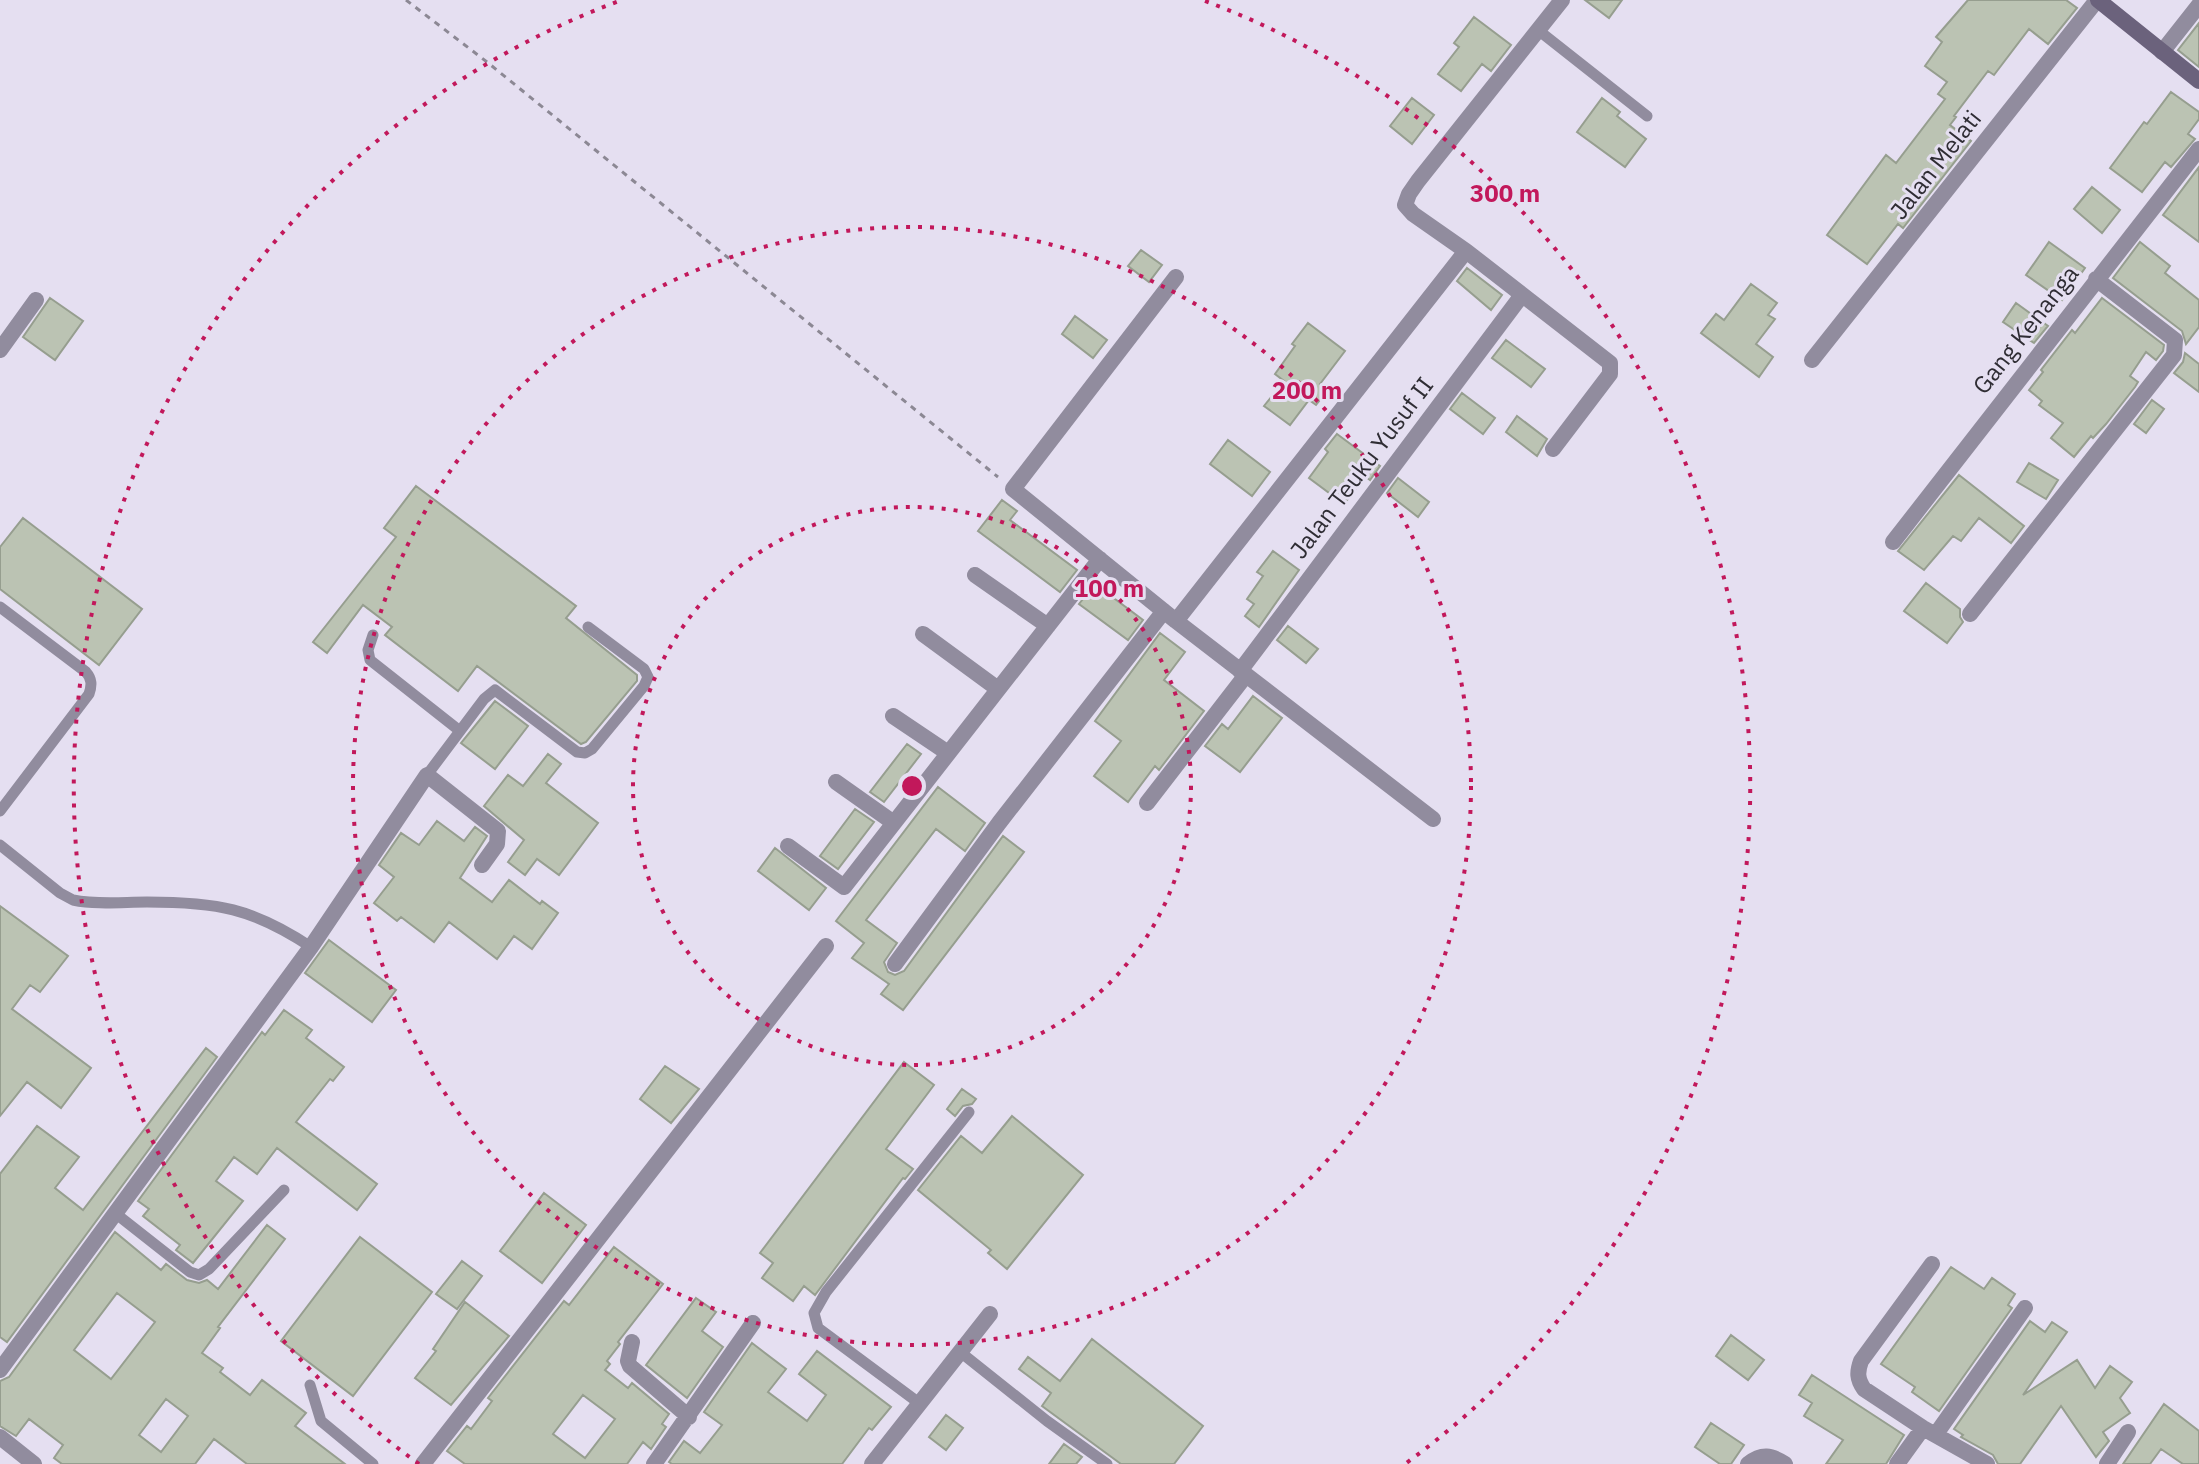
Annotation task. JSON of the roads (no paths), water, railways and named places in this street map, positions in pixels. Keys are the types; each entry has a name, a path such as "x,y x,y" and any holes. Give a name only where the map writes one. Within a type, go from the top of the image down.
{"main road":[{"path":"2097,0 2199,81"}],"street":[{"path":"1553,449 1610,374 1611,366 1572,332 1405,205 1418,181 1562,0"},
{"name":"Jalan Melati","path":"1812,360 2097,0"},
{"path":"2162,52 2199,5"},
{"name":"Gang Kenanga","path":"1893,542 2199,149"},
{"path":"895,964 999,823 1466,251"},
{"path":"1176,277 1013,489 1170,616 1433,819"},
{"path":"1970,614 2174,355 2175,340 2096,279"},
{"name":"Jalan Teuku Yusuf II","path":"1147,803 1522,295"},
{"path":"0,350 36,300"},
{"path":"788,846 844,887 1100,559"},
{"path":"975,575 1048,626"},
{"path":"923,634 998,689"},
{"path":"893,716 948,753"},
{"path":"0,1370 311,947 427,775 498,831 497,844 482,865"},
{"path":"836,782 894,823"},
{"path":"427,1463 826,946"},
{"path":"1932,1264 1861,1361 1858,1376 1864,1389 1987,1464"},
{"path":"1897,1464 1929,1431 2025,1308"},
{"path":"872,1464 990,1314"},
{"path":"654,1464 753,1323"},
{"path":"632,1342 630,1366 689,1417"},
{"path":"2107,1464 2128,1432"},
{"path":"0,1437 34,1464"},
{"path":"1748,1464 1761,1456 1768,1456 1785,1464"}],"lane":[{"path":"1538,30 1647,116"},
{"path":"0,607 86,672 91,686 89,694 0,811"},
{"path":"427,775 489,693 498,690 577,752 585,753 592,749 648,677 644,669 588,627"},
{"path":"373,635 368,650 370,660 460,731"},
{"path":"0,845 73,900 227,907 259,917 311,947"},
{"path":"919,1403 818,1328 814,1313 826,1292 969,1112"},
{"path":"115,1213 190,1272 199,1275 209,1269 284,1190"},
{"path":"959,1351 1107,1464"},
{"path":"310,1385 321,1421 373,1464"}]}
